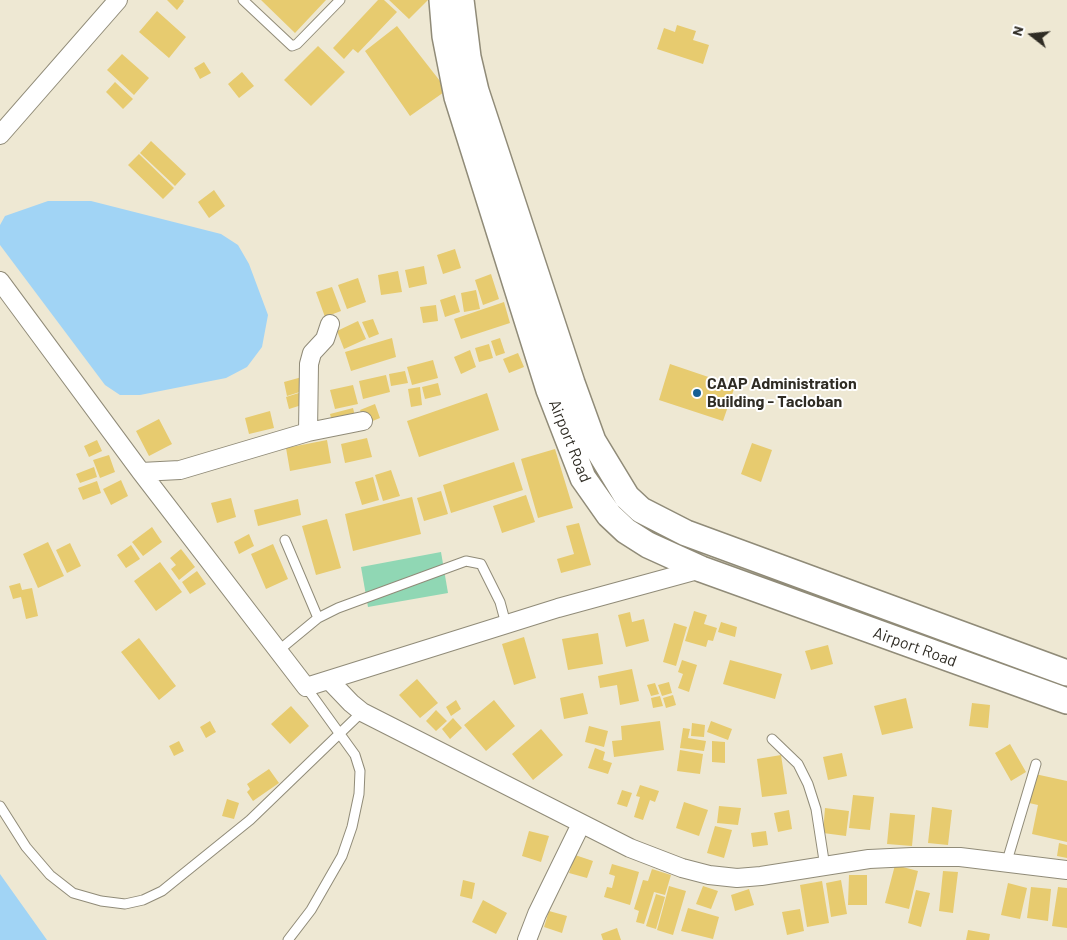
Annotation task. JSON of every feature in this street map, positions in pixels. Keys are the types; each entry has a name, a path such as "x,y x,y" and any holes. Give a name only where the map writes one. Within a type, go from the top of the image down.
{"main road":[{"name":"Airport Road","path":"442,0 445,36 457,97 549,390 583,478 608,514 626,531 648,545 701,570 1067,701"},
{"name":"Airport Road","path":"462,0 468,57 476,91 572,383 593,441 626,497 640,510 686,534 1067,673"},
{"path":"626,531 640,510"},
{"path":"701,570 711,543"}],"street":[{"path":"0,135 118,0"},
{"path":"0,281 142,472 306,687 506,624 701,570"},
{"path":"308,432 308,364 312,353 325,339 330,324"},
{"path":"142,472 180,470 308,432 363,421"},
{"path":"329,680 350,703 362,712 581,824 655,858 709,875 737,878 761,876 869,859 912,857 960,857 1007,861 1067,870"},
{"path":"527,940 537,914 581,824"}],"lane":[{"path":"243,0 292,46 297,44 340,0"},
{"path":"285,540 318,618"},
{"path":"278,651 318,618 466,561 481,564 500,602 506,624"},
{"path":"288,940 311,910 342,856 352,827 359,794 360,771 355,755 306,687"},
{"path":"0,806 26,847 50,875 73,893 101,901 125,904 144,900 162,891 250,820 362,712"},
{"path":"772,739 798,764 808,784 816,809 825,866"},
{"path":"1007,861 1036,764"}],"green space":[{"path":"441,552 448,593 368,607 361,567"}],"water":[{"path":"48,201 91,201 221,234 238,245 249,264 268,315 262,347 247,367 226,378 140,395 120,395 105,385 0,245 0,225 5,216"},
{"path":"0,874 47,940 0,940"}],"building":[{"path":"167,0 183,0 184,1 177,10"},
{"path":"261,0 326,0 295,33"},
{"path":"378,0 384,0 397,12 358,53 353,49 344,59 333,48"},
{"path":"389,0 428,0 409,19"},
{"path":"157,11 186,37 169,58 139,32"},
{"path":"677,25 696,31 693,40 709,45 703,64 657,49 664,28 675,32"},
{"path":"397,26 447,90 410,116 365,51"},
{"path":"318,46 345,72 311,106 284,80"},
{"path":"122,54 149,78 134,95 107,70"},
{"path":"204,62 211,73 200,79 194,68"},
{"path":"242,72 254,86 239,98 228,84"},
{"path":"115,82 133,99 123,109 106,92"},
{"path":"151,141 186,174 175,186 140,153"},
{"path":"139,154 174,188 163,199 128,165"},
{"path":"214,190 225,206 209,218 198,202"},
{"path":"455,249 461,268 443,274 437,255"},
{"path":"424,266 427,284 409,288 405,270"},
{"path":"398,271 402,292 381,295 378,275"},
{"path":"491,274 499,299 483,305 475,280"},
{"path":"358,278 366,302 347,309 338,285"},
{"path":"332,287 341,311 325,317 316,292"},
{"path":"476,290 480,309 464,312 461,293"},
{"path":"455,295 460,312 445,317 440,300"},
{"path":"504,302 510,323 461,339 454,319"},
{"path":"436,305 438,321 423,323 420,307"},
{"path":"373,319 379,334 369,338 362,322"},
{"path":"358,321 366,339 344,349 337,331"},
{"path":"392,338 396,357 351,371 345,352"},
{"path":"500,338 505,353 496,356 491,341"},
{"path":"489,344 493,358 479,362 475,348"},
{"path":"470,350 476,367 461,374 454,357"},
{"path":"518,353 524,367 509,373 503,359"},
{"path":"433,360 438,378 412,385 407,367"},
{"name":"CAAP Administration Building - Tacloban","path":"670,364 735,386 723,421 659,400"},
{"path":"405,371 408,383 391,386 389,374"},
{"path":"386,375 390,392 363,399 359,381"},
{"path":"302,377 306,390 287,396 284,382"},
{"path":"438,383 441,395 425,399 422,387"},
{"path":"353,385 358,404 335,409 330,390"},
{"path":"420,387 422,405 411,407 408,389"},
{"path":"302,392 305,404 289,409 286,397"},
{"path":"487,393 499,430 419,457 407,421"},
{"path":"375,404 380,418 365,424 360,410"},
{"path":"353,408 356,420 333,426 330,414"},
{"path":"270,411 274,428 249,434 245,418"},
{"path":"159,419 172,444 149,456 136,431"},
{"path":"367,438 372,457 345,463 341,444"},
{"path":"97,440 102,451 89,457 84,446"},
{"path":"327,440 331,463 290,471 286,448"},
{"path":"752,443 772,450 761,482 741,474"},
{"path":"555,449 573,508 538,518 521,459"},
{"path":"109,455 115,472 100,478 93,460"},
{"path":"514,462 523,490 451,513 443,485"},
{"path":"94,467 97,477 80,483 76,474"},
{"path":"391,470 400,496 383,501 375,475"},
{"path":"373,477 379,500 362,505 355,482"},
{"path":"121,480 128,496 111,505 103,489"},
{"path":"97,481 101,493 83,500 78,488"},
{"path":"441,491 448,514 424,521 417,498"},
{"path":"526,495 535,522 502,533 493,506"},
{"path":"412,497 421,534 353,551 345,514"},
{"path":"231,498 236,517 217,523 211,503"},
{"path":"298,499 301,515 258,526 254,510"},
{"path":"327,519 341,568 316,575 302,526"},
{"path":"579,523 591,565 561,573 557,559 574,554 566,526"},
{"path":"152,527 162,542 143,556 132,542"},
{"path":"249,534 254,546 239,554 234,542"},
{"path":"48,542 64,576 38,588 23,554"},
{"path":"70,543 81,566 67,573 56,550"},
{"path":"273,544 288,579 266,589 251,554"},
{"path":"131,545 140,559 126,568 117,555"},
{"path":"181,549 195,567 179,580 171,569 176,565 170,558"},
{"path":"160,562 182,592 156,611 134,581"},
{"path":"197,571 206,584 190,594 182,582"},
{"path":"20,583 22,590 32,588 38,616 26,619 21,597 13,599 9,586"},
{"path":"694,611 707,615 704,624 717,628 713,641 708,640 706,647 685,641"},
{"path":"630,612 632,622 644,619 649,641 626,647 618,615"},
{"path":"721,622 737,627 735,637 718,632"},
{"path":"674,623 687,627 676,666 663,662"},
{"path":"598,633 603,664 568,670 562,639"},
{"path":"524,637 536,678 514,685 502,644"},
{"path":"139,638 176,686 159,700 121,652"},
{"path":"828,645 833,664 811,670 805,651"},
{"path":"682,660 697,665 689,692 678,688 683,674 678,672"},
{"path":"730,660 782,674 775,699 723,684"},
{"path":"632,669 639,701 620,705 617,685 600,688 598,676"},
{"path":"417,679 438,703 420,718 399,695"},
{"path":"669,682 672,693 662,696 658,685"},
{"path":"655,683 659,694 651,696 647,685"},
{"path":"583,693 588,714 564,719 560,698"},
{"path":"673,695 676,705 666,708 663,698"},
{"path":"660,696 663,706 653,708 651,698"},
{"path":"906,698 913,728 882,735 874,706"},
{"path":"456,700 461,709 451,716 446,707"},
{"path":"494,700 515,726 486,751 464,725"},
{"path":"972,703 990,705 988,728 969,726"},
{"path":"291,706 309,726 290,744 271,724"},
{"path":"436,710 447,721 436,731 426,721"},
{"path":"453,718 462,728 450,739 442,729"},
{"path":"210,721 216,732 206,738 200,727"},
{"path":"660,721 664,750 614,757 612,741 622,740 621,726"},
{"path":"711,721 732,729 728,740 707,732"},
{"path":"692,723 705,725 704,737 691,736"},
{"path":"589,726 608,731 604,747 585,742"},
{"path":"683,728 690,729 688,738 706,741 704,751 680,748"},
{"path":"541,729 563,755 533,780 512,754"},
{"path":"179,741 184,751 174,756 169,746"},
{"path":"712,741 725,742 725,763 712,762"},
{"path":"1010,744 1026,772 1011,781 995,753"},
{"path":"595,748 605,752 603,760 612,763 608,774 588,768"},
{"path":"680,750 703,754 700,774 677,771"},
{"path":"842,753 847,776 828,780 823,757"},
{"path":"781,755 787,794 762,797 757,759"},
{"path":"269,769 279,783 253,801 247,792 250,789 247,784"},
{"path":"1035,774 1067,781 1067,842 1032,834 1038,805 1029,803"},
{"path":"640,785 659,791 655,802 650,800 643,820 634,817 640,797 636,796"},
{"path":"622,790 632,793 627,807 617,804"},
{"path":"853,795 874,797 870,830 849,828"},
{"path":"227,799 239,803 234,819 222,816"},
{"path":"684,802 708,810 699,836 676,828"},
{"path":"719,806 741,808 738,825 717,823"},
{"path":"932,807 952,810 948,845 928,843"},
{"path":"825,808 849,811 846,836 823,833"},
{"path":"789,810 792,829 778,832 774,813"},
{"path":"890,813 915,815 912,846 887,844"},
{"path":"715,826 732,830 724,858 707,853"},
{"path":"529,831 549,836 541,862 522,856"},
{"path":"766,831 768,845 753,847 751,833"},
{"path":"1059,843 1067,845 1067,858 1057,856"},
{"path":"575,855 593,861 587,878 569,873"},
{"path":"612,864 639,872 630,905 604,897 607,887 612,888 615,876 609,874"},
{"path":"895,865 918,871 909,909 885,903"},
{"path":"652,869 671,875 665,895 654,892 644,924 636,922 639,911 634,909 643,880 648,881"},
{"path":"943,871 958,872 953,913 939,911"},
{"path":"849,875 867,875 867,905 848,905"},
{"path":"463,880 475,883 472,899 460,896"},
{"path":"841,880 847,914 831,917 826,883"},
{"path":"822,881 829,923 807,927 800,885"},
{"path":"1008,883 1027,888 1020,919 1001,915"},
{"path":"669,886 686,891 673,935 657,930"},
{"path":"703,886 718,891 711,909 696,904"},
{"path":"1031,887 1051,889 1048,921 1027,918"},
{"path":"1058,887 1067,888 1067,928 1052,926"},
{"path":"749,889 754,905 735,911 731,895"},
{"path":"916,890 930,893 921,927 908,923"},
{"path":"656,894 665,897 656,929 646,926"},
{"path":"483,900 507,913 496,934 472,922"},
{"path":"688,908 719,917 713,939 681,931"},
{"path":"800,909 804,931 787,935 782,912"},
{"path":"549,911 567,916 562,933 544,927"},
{"path":"617,928 621,940 603,940 601,934"},
{"path":"968,930 990,934 989,940 966,940"}],"place":[{"name":"CAAP Administration Building - Tacloban","path":"697,393"}]}
